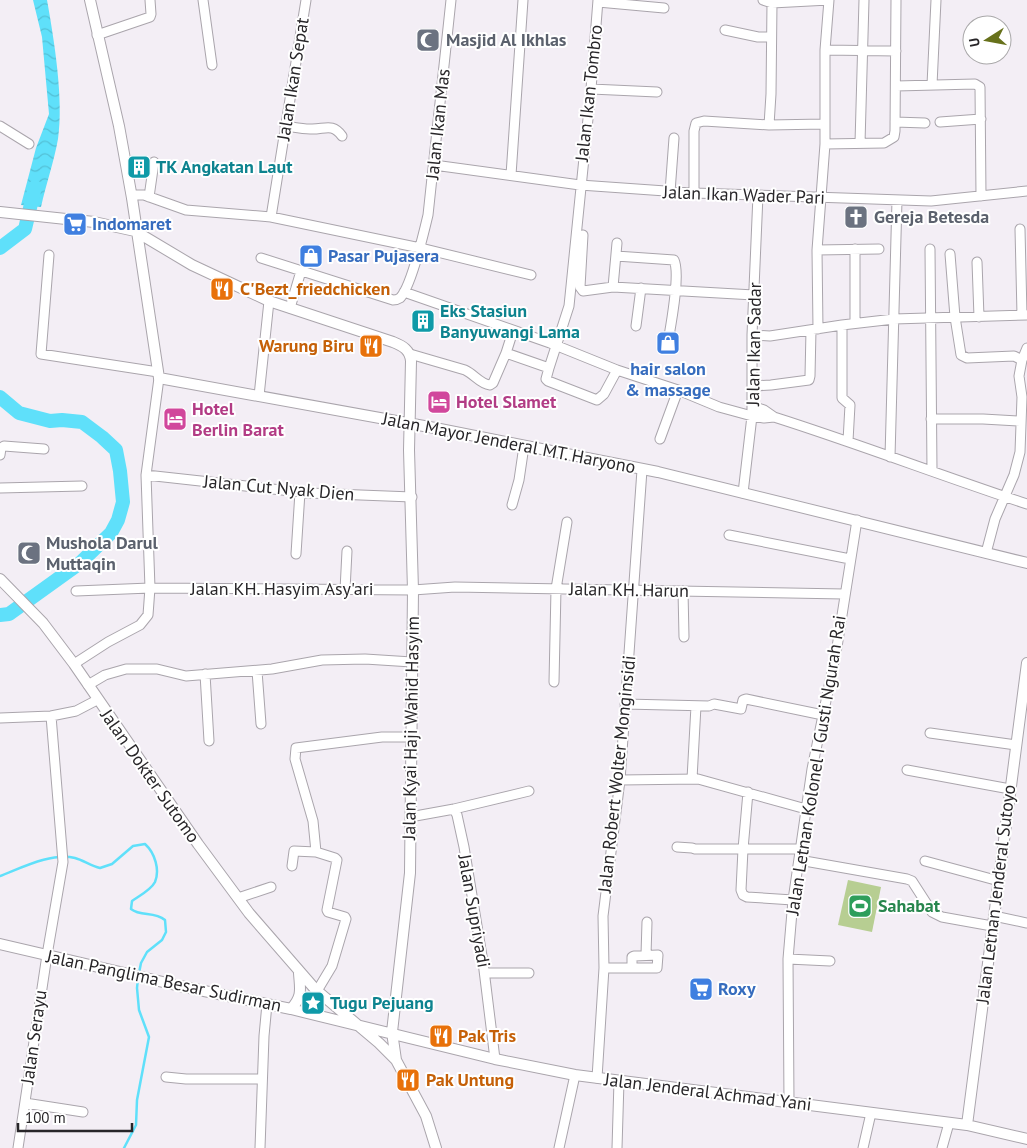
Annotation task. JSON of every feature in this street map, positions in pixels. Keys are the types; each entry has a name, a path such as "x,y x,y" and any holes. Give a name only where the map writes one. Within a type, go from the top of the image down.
{"main road":[{"path":"90,0 119,126 132,198 135,231 158,375"},
{"path":"0,212 94,222 135,231 192,265 269,301 393,342 405,347 410,354"},
{"name":"Jalan Kyai Haji Wahid Hasyim","path":"396,1060 392,1032 410,874 413,590 410,354"},
{"name":"Jalan Mayor Jenderal MT. Haryono","path":"158,375 642,470 857,520 1027,563"},
{"name":"Jalan Dokter Sutomo","path":"0,579 43,623 74,664 97,700 238,898 299,973 396,1060"},
{"name":"Jalan Letnan Jenderal Sutoyo","path":"967,1126 1016,745 1023,727 1027,664"},
{"name":"Jalan Panglima Besar Sudirman","path":"0,944 392,1032"},
{"path":"291,1009 300,996 299,973"},
{"name":"Jalan Jenderal Achmad Yani","path":"392,1032 495,1059 576,1075 949,1123 1027,1139"},
{"path":"396,1060 426,1116 436,1148"}],"street":[{"path":"97,35 150,17 150,0"},
{"path":"203,0 212,65"},
{"name":"Jalan Ikan Sepat","path":"271,217 306,0"},
{"name":"Jalan Ikan Mas","path":"404,292 420,248 428,215 450,0"},
{"path":"512,175 523,0"},
{"path":"752,386 809,380 810,376 815,330 817,250 825,144 825,50 829,0 773,1 769,125"},
{"path":"860,143 864,0"},
{"path":"825,144 887,142 894,137 896,0"},
{"path":"932,85 936,0"},
{"path":"598,1 664,8"},
{"name":"Jalan Ikan Tombro","path":"549,368 567,312 591,89 598,1"},
{"path":"725,30 758,37 771,37"},
{"path":"825,50 896,51"},
{"path":"896,86 975,84 982,90 981,196"},
{"path":"591,89 657,92"},
{"path":"940,122 981,119"},
{"path":"694,194 694,131 696,122 769,125 824,124"},
{"path":"895,122 925,123"},
{"path":"0,126 29,144"},
{"path":"285,126 312,130 330,127 337,130 342,136"},
{"path":"670,192 674,138"},
{"path":"149,197 154,162"},
{"name":"Jalan Ikan Wader Pari","path":"434,165 580,185 694,194 931,201 1027,191"},
{"path":"132,198 139,195 149,197 177,208 192,211 271,217 420,248 531,275"},
{"name":"Jalan Ikan Sadar","path":"743,493 752,411 752,335 758,195"},
{"path":"890,457 897,200"},
{"path":"752,335 770,336 894,319 1024,315 1023,235"},
{"path":"583,236 580,289 583,291 613,287 754,296"},
{"path":"613,287 617,244"},
{"path":"855,249 855,323"},
{"path":"817,250 879,249"},
{"path":"930,249 932,470"},
{"path":"950,254 955,317 961,355 963,357 1014,356 1022,360"},
{"path":"49,255 40,354 158,375 146,475 150,588 148,615 146,620 140,625 108,642 74,664"},
{"path":"616,256 674,260 677,266 668,348"},
{"path":"261,258 392,300 399,298 404,292 557,345 617,370 678,390 719,407 752,411 764,418 774,417 1027,504"},
{"path":"977,262 978,317"},
{"path":"290,308 301,271"},
{"path":"636,326 640,288"},
{"path":"259,396 269,301"},
{"path":"842,325 842,398 850,405 848,441"},
{"path":"410,354 465,370 482,383 488,385 493,383 513,331"},
{"path":"986,553 995,519 1014,475 1020,452 1022,397 1019,376 1022,360 1027,348"},
{"path":"506,353 549,368 546,379 548,381 597,400 604,394 617,370"},
{"path":"660,439 678,390"},
{"path":"931,419 984,419 1020,422"},
{"path":"0,455 1,448 4,446 44,449"},
{"path":"512,505 519,480 524,446"},
{"name":"Jalan Robert Wolter Monginsidi","path":"597,1078 604,968 603,916 620,780 642,470"},
{"name":"Jalan Cut Nyak Dien","path":"146,475 300,492 412,497"},
{"path":"0,488 82,486"},
{"path":"296,554 300,492"},
{"name":"Jalan Letnan Kolonel I Gusti Ngurah Rai","path":"789,1102 788,959 793,900 806,809 837,647 857,520"},
{"path":"554,682 556,589 567,522"},
{"path":"729,535 850,559"},
{"path":"346,590 347,551"},
{"name":"Jalan KH. Harun","path":"413,590 455,587 844,594"},
{"name":"Jalan KH. Hasyim Asy'ari","path":"76,591 150,588 413,590"},
{"path":"683,591 684,637"},
{"path":"88,685 105,676 126,669 157,669 186,676 257,671 322,660 365,659 412,662"},
{"path":"257,671 261,724"},
{"path":"205,674 209,741"},
{"path":"625,704 696,706 711,706 714,704 741,709 746,699 823,715"},
{"path":"0,718 51,716 76,710 97,700"},
{"path":"692,779 696,706"},
{"name":"Jalan Serayu","path":"18,1148 46,955 63,857 51,716"},
{"path":"930,732 1016,745"},
{"path":"316,852 314,822 295,759 296,748 382,737 411,736"},
{"path":"907,770 1010,789"},
{"path":"620,780 692,779 748,792 806,809"},
{"path":"410,817 530,791"},
{"path":"748,792 741,890 743,895 793,900"},
{"name":"Jalan Supriyadi","path":"454,809 462,839 485,974 495,1059"},
{"path":"677,847 695,849 801,849"},
{"path":"292,866 294,851 316,852 337,860 327,910 346,919 332,966 317,991"},
{"path":"799,860 907,879 912,881 932,912 942,917 1027,923"},
{"path":"925,861 999,881"},
{"path":"238,898 272,887"},
{"path":"646,955 647,922"},
{"path":"604,968 632,968 657,968 658,955 637,954 632,957 632,968"},
{"path":"788,959 830,961"},
{"path":"485,974 529,973"},
{"path":"260,1148 267,1004"},
{"path":"559,1148 576,1075"},
{"path":"166,1077 188,1079 262,1079"},
{"path":"617,1148 619,1081"},
{"path":"25,1103 84,1112"},
{"path":"863,1148 871,1113"},
{"path":"942,1148 949,1123"}],"green space":[{"name":"Sahabat","path":"848,880 881,887 872,932 838,925"}],"water":[{"path":"33,0 47,0 55,51 60,106 58,139 41,207 21,205 36,148 49,114 42,37"}],"waterway":[{"path":"0,248 25,229 35,187"},
{"path":"0,397 19,413 50,421 82,422 102,437 116,450 123,502 118,520 111,533 80,563 9,614 0,615"},
{"path":"0,876 37,862 57,857 75,858 100,868 112,864 133,846 145,844 156,862 155,882 145,893 132,901 131,909 139,913 161,917 165,920 166,932 162,940 147,952 141,963 139,973"},
{"path":"124,1148 136,1125 137,1100 149,1037 139,1010 138,978"}],"place":[{"name":"Masjid Al Ikhlas","path":"428,40"},
{"name":"TK Angkatan Laut","path":"139,167"},
{"name":"Gereja Betesda","path":"856,217"},
{"name":"Indomaret","path":"75,224"},
{"name":"Pasar Pujasera","path":"311,256"},
{"name":"C'Bezt_friedchicken","path":"222,289"},
{"name":"Eks Stasiun Banyuwangi Lama","path":"423,321"},
{"name":"hair salon & massage","path":"668,343"},
{"name":"Warung Biru","path":"371,346"},
{"name":"Hotel Slamet","path":"439,402"},
{"name":"Hotel Berlin Barat","path":"175,419"},
{"name":"Mushola Darul Muttaqin","path":"29,553"},
{"name":"Sahabat","path":"860,906"},
{"name":"Roxy","path":"701,989"},
{"name":"Tugu Pejuang","path":"313,1003"},
{"name":"Pak Tris","path":"441,1036"},
{"name":"Pak Untung","path":"408,1080"}]}
